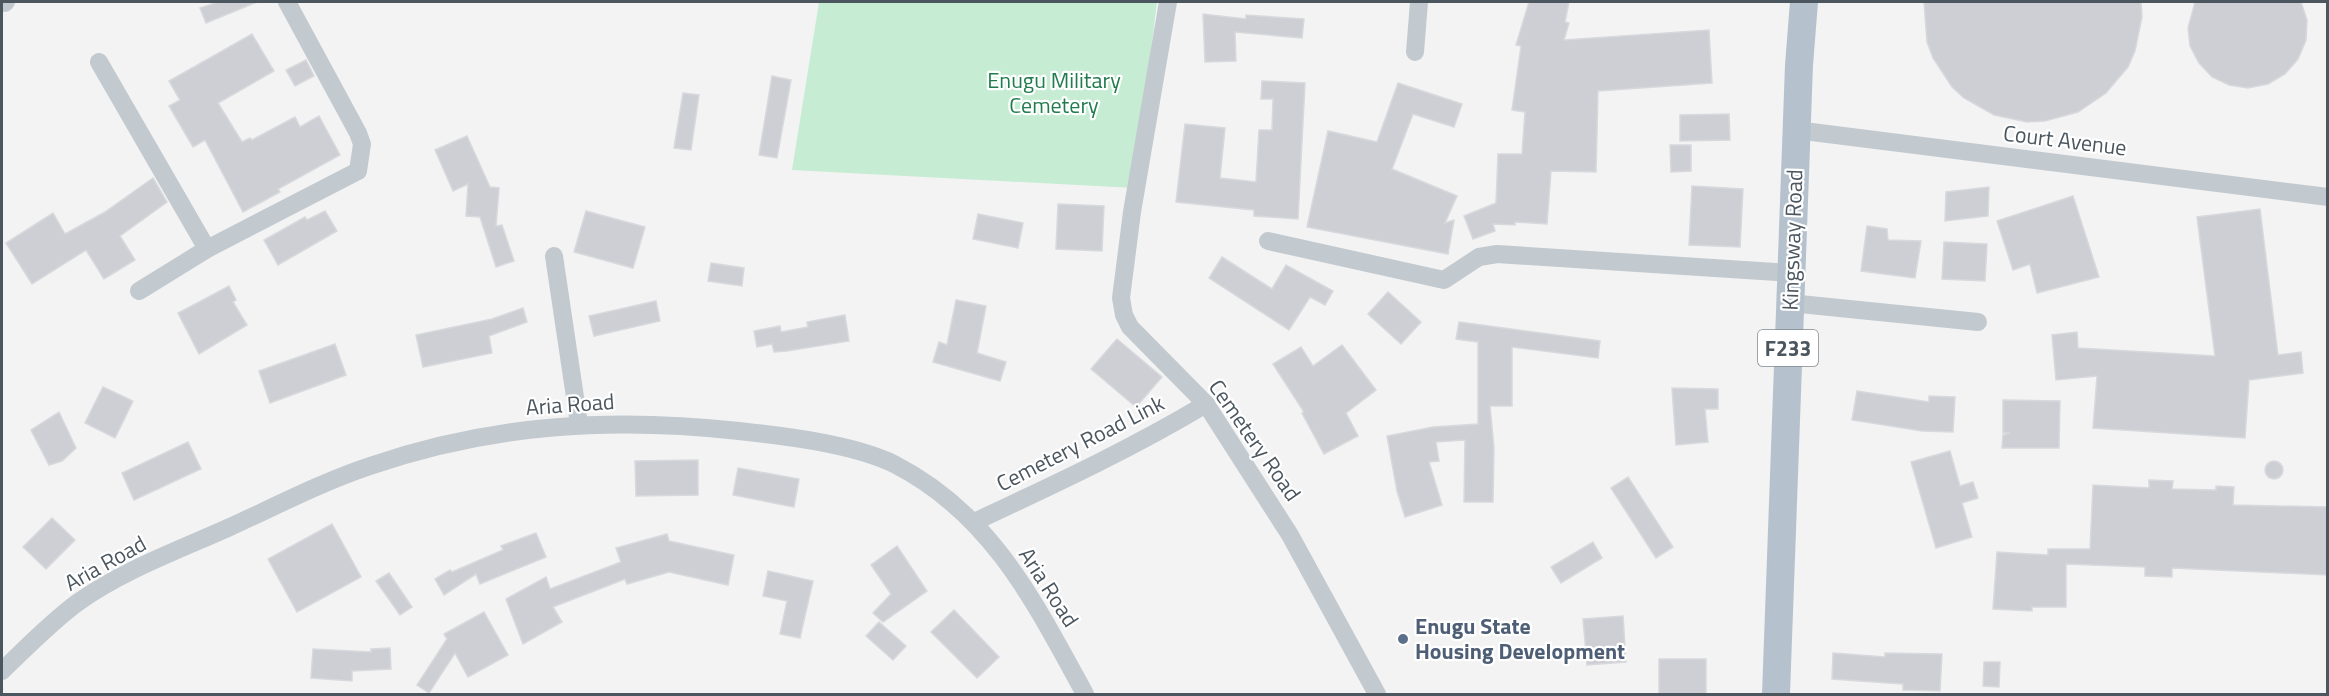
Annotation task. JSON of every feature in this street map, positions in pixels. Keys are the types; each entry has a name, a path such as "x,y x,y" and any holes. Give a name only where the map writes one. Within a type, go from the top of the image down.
{"main road":[{"name":"Kingsway Road","path":"1776,694 1796,130 1804,2"}],"street":[{"path":"139,291 207,249 358,171 362,144 358,133 287,2"},
{"name":"Cemetery Road","path":"1168,2 1132,212 1121,298 1124,315 1130,327 1206,404 1290,535 1377,694"},
{"path":"1414,52 1419,2"},
{"path":"99,63 207,249"},
{"name":"Court Avenue","path":"1796,130 2328,198"},
{"path":"1268,241 1444,280 1479,257 1497,254 1791,273"},
{"path":"554,256 579,424"},
{"path":"1790,303 1978,322"},
{"name":"Cemetery Road Link","path":"974,522 1150,438 1206,404"},
{"name":"Aria Road","path":"2,671 58,618 108,584 323,484 368,466 457,441 579,424 691,426 770,434 876,456 934,489 974,522 1027,590 1085,694"}],"green space":[{"name":"Enugu Military Cemetery","path":"819,2 1157,2 1134,188 792,170"}],"building":[{"path":"218,2 257,2 206,23 200,8"},
{"path":"1529,2 1569,2 1565,22 1569,23 1564,40 1709,30 1712,83 1598,91 1596,172 1551,171 1547,224 1515,222 1515,225 1493,224 1495,231 1473,239 1464,216 1496,203 1498,154 1522,154 1525,112 1512,110 1521,46 1516,45"},
{"path":"1924,2 2141,2 2142,17 2135,51 2128,67 2106,93 2078,112 2045,121 2027,122 1994,115 1964,98 1952,87 1933,58 1927,42"},
{"path":"2195,2 2301,2 2307,20 2306,40 2298,59 2285,74 2268,84 2248,88 2229,85 2212,77 2199,63 2190,46 2188,28"},
{"path":"1203,14 1246,19 1246,15 1304,19 1302,38 1235,32 1236,61 1205,62"},
{"path":"252,34 274,71 218,103 242,142 250,138 252,140 295,117 300,127 319,116 340,155 278,189 280,192 243,212 205,140 193,147 169,106 180,100 169,81"},
{"path":"306,60 314,76 295,86 286,70"},
{"path":"772,76 791,80 777,158 759,155"},
{"path":"1262,81 1305,83 1298,219 1254,216 1254,210 1176,202 1185,124 1225,128 1220,178 1256,182 1259,130 1272,130 1273,99 1261,99"},
{"path":"1398,83 1462,104 1454,127 1413,114 1392,169 1457,196 1445,223 1454,220 1448,254 1307,227 1328,131 1377,142"},
{"path":"683,93 699,95 691,150 674,148"},
{"path":"1729,114 1730,140 1680,141 1680,115"},
{"path":"467,136 490,187 499,188 496,226 502,225 514,261 496,267 480,217 466,216 468,184 453,191 435,150"},
{"path":"1670,145 1691,145 1691,171 1671,172"},
{"path":"153,178 167,202 120,236 135,260 104,279 86,250 32,284 6,243 53,213 65,234 105,212"},
{"path":"1692,186 1743,189 1740,247 1689,245"},
{"path":"1989,187 1988,216 1945,221 1946,192"},
{"path":"2073,196 2099,277 2037,293 2030,264 2013,270 1997,221"},
{"path":"1058,204 1104,206 1102,251 1056,249"},
{"path":"2260,209 2278,355 2301,352 2303,373 2249,380 2245,438 2093,428 2097,376 2056,380 2052,335 2077,332 2078,348 2215,356 2197,217"},
{"path":"325,211 337,231 278,265 264,240 305,217 307,220"},
{"path":"586,211 645,227 633,268 574,252"},
{"path":"978,214 1023,223 1018,248 973,239"},
{"path":"1867,226 1887,229 1888,240 1921,241 1915,278 1861,271"},
{"path":"1944,242 1987,244 1985,281 1942,279"},
{"path":"1222,257 1272,289 1286,265 1333,291 1325,305 1310,297 1289,330 1209,278"},
{"path":"711,263 744,268 742,286 708,281"},
{"path":"229,286 236,300 233,302 247,325 199,354 178,313"},
{"path":"1388,292 1421,322 1401,344 1368,314"},
{"path":"956,300 986,306 977,353 1006,362 1000,381 933,362 939,342 947,345"},
{"path":"656,301 660,321 594,336 589,316"},
{"path":"523,308 527,322 489,336 492,353 423,367 416,335 492,319"},
{"path":"845,315 849,341 774,352 772,344 757,347 754,331 780,326 781,332 808,327 807,322"},
{"path":"1459,322 1600,341 1598,358 1512,347 1512,406 1490,406 1494,448 1493,502 1464,502 1465,440 1436,442 1439,461 1429,462 1442,505 1405,517 1397,491 1387,436 1433,427 1478,424 1478,342 1456,339"},
{"path":"1117,339 1162,377 1136,407 1091,369"},
{"path":"335,344 346,375 270,403 259,371"},
{"path":"1342,345 1376,390 1346,413 1358,436 1324,454 1302,413 1304,412 1273,364 1301,347 1313,366"},
{"path":"103,387 133,401 115,438 85,423"},
{"path":"1672,388 1718,389 1718,409 1705,409 1708,442 1676,445"},
{"path":"1857,391 1929,402 1929,396 1955,397 1953,432 1922,431 1852,420"},
{"path":"2003,400 2060,401 2059,448 2002,448 2003,435 2010,433 2003,433"},
{"path":"59,412 76,448 62,461 49,465 31,430"},
{"path":"188,442 201,469 134,500 122,473"},
{"path":"1950,451 1960,486 1973,482 1978,498 1962,503 1972,537 1936,548 1911,462"},
{"path":"698,460 698,495 636,496 635,461"},
{"path":"2270,461 2278,461 2283,466 2281,477 2270,479 2265,474 2265,466"},
{"path":"738,468 799,479 794,507 733,495"},
{"path":"1628,477 1673,547 1656,558 1611,488"},
{"path":"2149,480 2173,481 2172,489 2216,490 2216,486 2234,487 2233,505 2328,507 2328,575 2172,568 2172,577 2145,576 2145,567 2066,564 2066,607 2032,607 2032,611 1993,609 1997,552 2048,555 2048,549 2090,549 2093,485 2149,488"},
{"path":"52,518 75,540 46,569 23,547"},
{"path":"332,524 361,577 297,612 268,559"},
{"path":"536,533 546,557 480,584 476,574 444,595 435,579 450,570 452,572 503,550 501,546"},
{"path":"667,534 669,541 734,555 728,585 669,572 627,584 625,579 553,607 562,622 523,644 506,599 546,577 550,589 621,562 616,548"},
{"path":"1593,542 1602,558 1561,583 1551,567"},
{"path":"897,546 927,591 883,622 873,613 891,594 871,565"},
{"path":"768,571 813,581 800,638 780,634 787,601 763,596"},
{"path":"389,573 412,607 400,615 376,581"},
{"path":"954,610 999,657 977,678 931,632"},
{"path":"484,612 508,655 468,677 455,653 429,693 417,685 447,639 444,634"},
{"path":"1623,616 1626,662 1587,665 1583,619"},
{"path":"879,622 906,646 893,660 866,636"},
{"path":"390,648 391,669 352,671 352,681 311,678 313,649 371,652 371,649"},
{"path":"1833,653 1885,657 1885,653 1942,654 1940,691 1903,690 1903,684 1832,679"},
{"path":"1659,659 1706,659 1706,694 1659,694"},
{"path":"1984,662 2000,662 1999,687 1983,686"}],"place":[{"name":"Enugu State Housing Development","path":"1403,639"}]}
